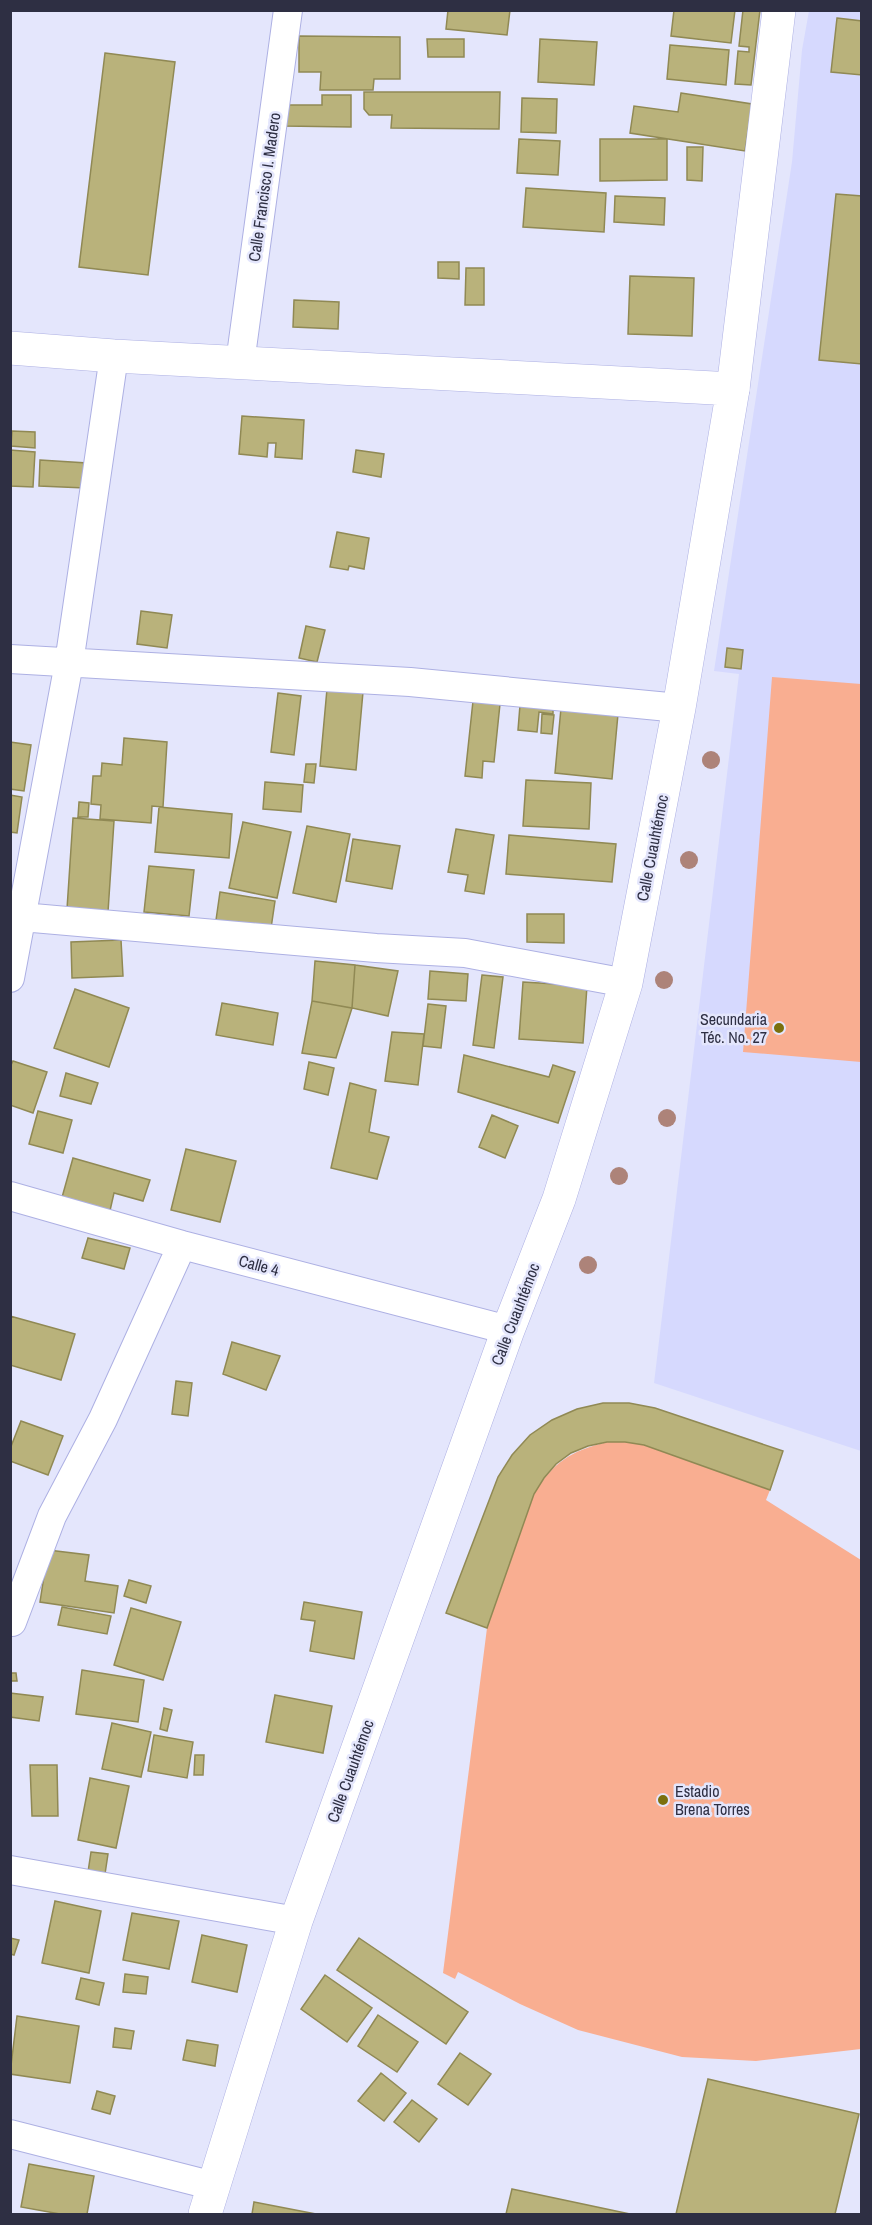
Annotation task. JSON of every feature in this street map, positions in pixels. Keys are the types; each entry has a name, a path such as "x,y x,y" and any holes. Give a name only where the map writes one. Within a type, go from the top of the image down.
{"main road":[{"name":"Calle Cuauhtémoc","path":"210,2200 296,1921 508,1330 559,1199 627,983 679,708 733,389 779,10"},
{"path":"10,348 114,356 733,389"}],"street":[{"name":"Calle Francisco I. Madero","path":"240,363 288,10"},
{"path":"10,978 16,916 69,663 114,356"},
{"path":"10,659 410,682 679,708"},
{"path":"16,916 364,947 465,953 627,983"},
{"name":"Calle 4","path":"10,1196 182,1245 508,1330"},
{"path":"12,1622 52,1516 103,1419 182,1245"},
{"path":"10,1870 296,1921"},
{"path":"10,2134 210,2200"}],"shaded area":[{"name":"Secundaria Téc. No. 27","path":"809,11 861,11 861,1451 654,1383 739,674 714,671 792,162 802,50"},
{"path":"772,677 861,684 861,1062 743,1052"},
{"name":"Estadio Brena Torres","path":"607,1442 644,1445 770,1490 766,1500 861,1560 861,2049 756,2061 682,2057 578,2030 520,2004 458,1972 455,1979 443,1973 487,1628 534,1494 541,1483 564,1459 583,1449"}],"building":[{"path":"448,10 510,10 507,35 446,29"},
{"path":"674,10 735,10 731,43 671,36"},
{"path":"743,10 760,10 751,85 735,84 738,51 749,52 749,47 739,46"},
{"path":"837,18 862,21 862,75 831,72"},
{"path":"299,36 400,37 400,79 374,79 373,90 320,90 321,72 299,72"},
{"path":"427,39 464,39 464,57 428,57"},
{"path":"540,39 597,42 594,85 538,82"},
{"path":"670,45 729,50 726,85 667,79"},
{"path":"105,53 175,62 148,275 79,267"},
{"path":"364,92 500,92 499,129 391,128 392,115 369,115 364,109"},
{"path":"681,93 752,104 745,151 630,133 634,106 678,112"},
{"path":"322,95 351,95 351,127 284,126 284,105 322,105"},
{"path":"522,98 557,99 556,133 521,132"},
{"path":"519,139 560,141 558,175 517,173"},
{"path":"600,139 667,139 667,180 600,181"},
{"path":"687,147 703,147 702,181 687,180"},
{"path":"526,188 606,193 604,232 523,227"},
{"path":"836,194 862,196 862,364 819,360"},
{"path":"615,196 665,198 664,225 614,222"},
{"path":"438,262 459,262 459,279 438,278"},
{"path":"466,268 484,268 484,305 465,305"},
{"path":"630,276 694,278 692,336 628,334"},
{"path":"294,300 339,302 338,329 293,327"},
{"path":"242,416 304,420 302,459 275,457 276,443 268,443 267,457 239,454"},
{"path":"12,431 35,432 35,448 11,446"},
{"path":"10,450 35,452 33,487 10,486"},
{"path":"356,450 384,454 381,477 353,472"},
{"path":"40,460 87,463 85,488 39,486"},
{"path":"337,532 369,538 364,569 349,566 348,570 330,567"},
{"path":"141,611 172,615 167,648 137,644"},
{"path":"306,626 325,630 317,662 299,658"},
{"path":"727,648 743,650 741,669 725,667"},
{"path":"327,689 363,692 356,770 320,766"},
{"path":"278,693 301,696 294,755 271,752"},
{"path":"473,701 500,704 494,762 483,761 482,778 465,776"},
{"path":"520,705 553,707 553,714 539,712 537,732 518,730"},
{"path":"561,708 618,714 612,779 555,773"},
{"path":"542,714 554,715 552,734 541,733"},
{"path":"124,738 167,742 163,807 152,806 151,823 100,819 101,805 91,804 93,776 101,776 102,763 122,765"},
{"path":"10,742 31,745 24,791 10,789"},
{"path":"306,764 316,764 314,783 304,782"},
{"path":"526,780 591,783 589,829 523,826"},
{"path":"265,782 303,785 301,812 263,809"},
{"path":"10,795 22,797 17,833 10,832"},
{"path":"79,802 89,803 88,817 78,817"},
{"path":"159,807 232,814 229,858 155,852"},
{"path":"73,818 114,821 108,912 67,909"},
{"path":"243,822 291,832 277,898 229,888"},
{"path":"307,826 350,834 336,902 293,893"},
{"path":"456,829 494,835 484,894 465,891 468,875 448,872"},
{"path":"509,835 616,844 612,882 506,874"},
{"path":"353,839 400,846 392,889 346,881"},
{"path":"149,866 194,870 189,916 144,912"},
{"path":"220,892 275,901 270,935 215,927"},
{"path":"527,914 564,914 564,943 527,942"},
{"path":"121,940 123,976 72,978 71,942"},
{"path":"315,961 355,965 352,1008 312,1001"},
{"path":"355,965 398,971 388,1016 352,1008"},
{"path":"430,971 468,974 466,1001 428,999"},
{"path":"482,975 503,977 494,1048 473,1045"},
{"path":"523,982 587,986 583,1043 519,1039"},
{"path":"75,989 129,1008 109,1067 54,1048"},
{"path":"312,1001 352,1008 336,1058 302,1053"},
{"path":"222,1003 278,1013 273,1045 216,1035"},
{"path":"428,1004 446,1006 441,1048 423,1046"},
{"path":"392,1032 424,1034 418,1085 385,1081"},
{"path":"464,1055 549,1077 553,1065 575,1072 558,1123 458,1092"},
{"path":"13,1061 47,1072 33,1113 10,1105 10,1067"},
{"path":"309,1062 334,1068 328,1095 304,1089"},
{"path":"66,1073 98,1083 91,1104 60,1096"},
{"path":"350,1083 376,1090 369,1132 389,1137 377,1179 331,1168"},
{"path":"38,1111 72,1120 63,1153 29,1144"},
{"path":"492,1115 518,1126 505,1158 479,1147"},
{"path":"186,1149 236,1161 220,1222 171,1210"},
{"path":"73,1158 150,1180 143,1201 114,1193 109,1215 61,1201"},
{"path":"88,1238 130,1248 124,1269 82,1258"},
{"path":"10,1316 75,1334 61,1380 10,1365"},
{"path":"232,1342 280,1356 266,1390 223,1374"},
{"path":"176,1381 192,1383 188,1416 172,1414"},
{"path":"603,1403 629,1403 655,1408 783,1451 770,1490 644,1445 607,1442 588,1446 571,1453 556,1464 534,1494 487,1628 446,1613 498,1477 512,1455 530,1435 552,1420 577,1409"},
{"path":"21,1421 63,1436 48,1475 10,1461 10,1449"},
{"path":"48,1550 89,1555 85,1581 118,1586 114,1613 40,1602"},
{"path":"129,1580 151,1586 146,1603 124,1596"},
{"path":"304,1602 362,1612 354,1659 310,1651 315,1621 301,1619"},
{"path":"62,1607 111,1616 107,1634 58,1625"},
{"path":"131,1608 181,1622 163,1680 114,1665"},
{"path":"82,1670 144,1680 138,1722 76,1714"},
{"path":"10,1673 16,1673 17,1681 10,1681"},
{"path":"10,1693 43,1697 39,1721 10,1717"},
{"path":"275,1695 332,1706 323,1753 266,1742"},
{"path":"164,1708 172,1710 167,1731 160,1729"},
{"path":"112,1723 151,1732 141,1777 102,1769"},
{"path":"154,1735 193,1742 187,1778 148,1771"},
{"path":"195,1755 204,1755 203,1775 194,1775"},
{"path":"30,1765 57,1765 58,1816 32,1816"},
{"path":"90,1778 129,1786 116,1848 78,1840"},
{"path":"91,1852 108,1854 105,1874 88,1872"},
{"path":"55,1901 101,1911 89,1973 42,1963"},
{"path":"132,1913 179,1921 169,1969 123,1960"},
{"path":"202,1935 247,1945 237,1992 192,1982"},
{"path":"10,1938 19,1940 14,1955 10,1954"},
{"path":"359,1938 468,2012 446,2044 337,1970"},
{"path":"125,1974 148,1977 146,1994 123,1992"},
{"path":"325,1975 372,2008 347,2042 301,2009"},
{"path":"81,1978 104,1983 99,2005 76,1999"},
{"path":"378,2015 418,2042 397,2072 358,2046"},
{"path":"17,2016 79,2026 70,2083 10,2074"},
{"path":"115,2028 134,2031 131,2049 113,2047"},
{"path":"187,2040 218,2045 215,2066 183,2060"},
{"path":"460,2053 491,2074 468,2105 438,2084"},
{"path":"381,2073 406,2093 384,2121 358,2101"},
{"path":"708,2079 859,2114 835,2214 676,2214"},
{"path":"97,2091 115,2096 110,2114 92,2109"},
{"path":"412,2100 437,2119 419,2142 394,2122"},
{"path":"29,2164 94,2176 87,2214 60,2214 21,2207"},
{"path":"512,2189 630,2214 506,2214"},
{"path":"254,2202 316,2214 252,2214"}],"place":[{"name":"Secundaria Téc. No. 27","path":"779,1028"},
{"name":"Estadio Brena Torres","path":"663,1800"}]}
